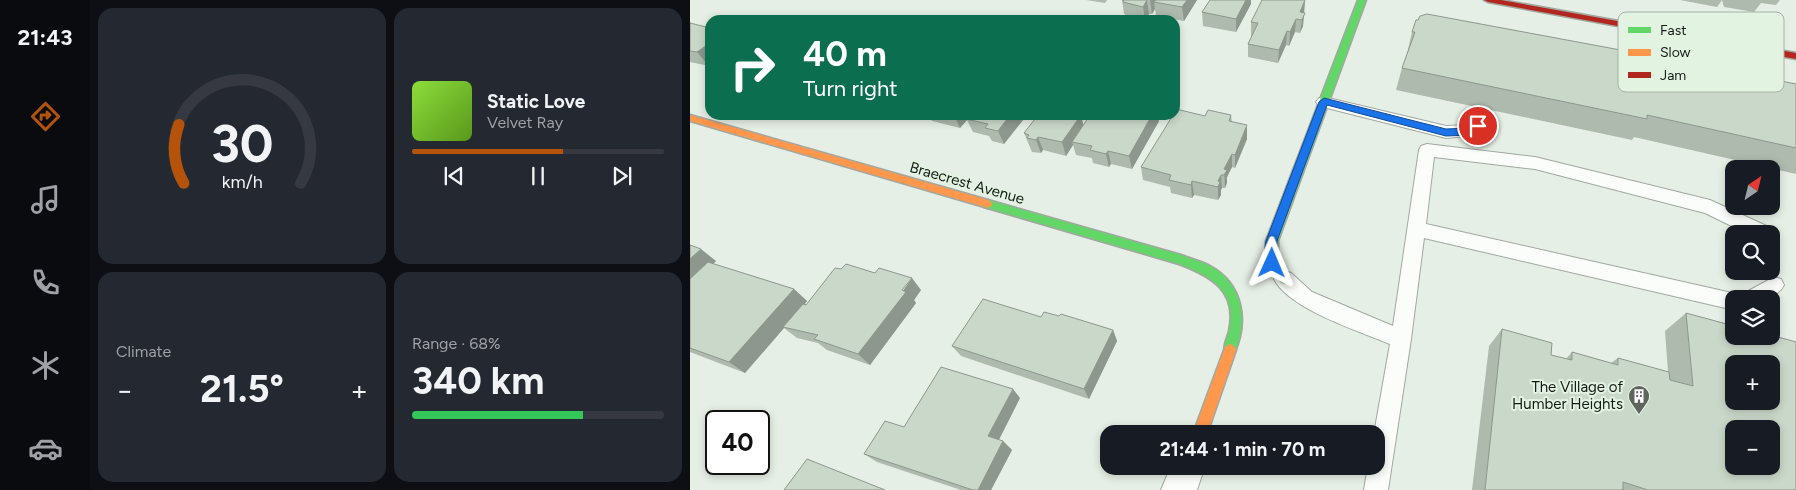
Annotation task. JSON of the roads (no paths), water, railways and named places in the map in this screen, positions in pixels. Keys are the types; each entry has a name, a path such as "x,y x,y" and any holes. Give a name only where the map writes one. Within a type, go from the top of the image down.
{"street":[{"path":"1284,279 1272,263 1270,250 1362,0"},
{"path":"1488,0 1618,24"},
{"name":"Braecrest Avenue","path":"690,118 1181,260 1209,271 1230,289 1238,314 1234,339 1203,425"},
{"path":"1179,490 1185,475"}],"lane":[{"path":"1324,102 1446,132 1471,131 1478,126"},
{"path":"1376,490 1401,339 1427,150 1536,163 1710,207 1747,225"},
{"path":"1416,229 1725,299"},
{"path":"1284,279 1305,298 1401,339"},
{"path":"1765,290 1774,285"}],"place":[{"name":"The Village of Humber Heights","path":"1639,415"}]}
